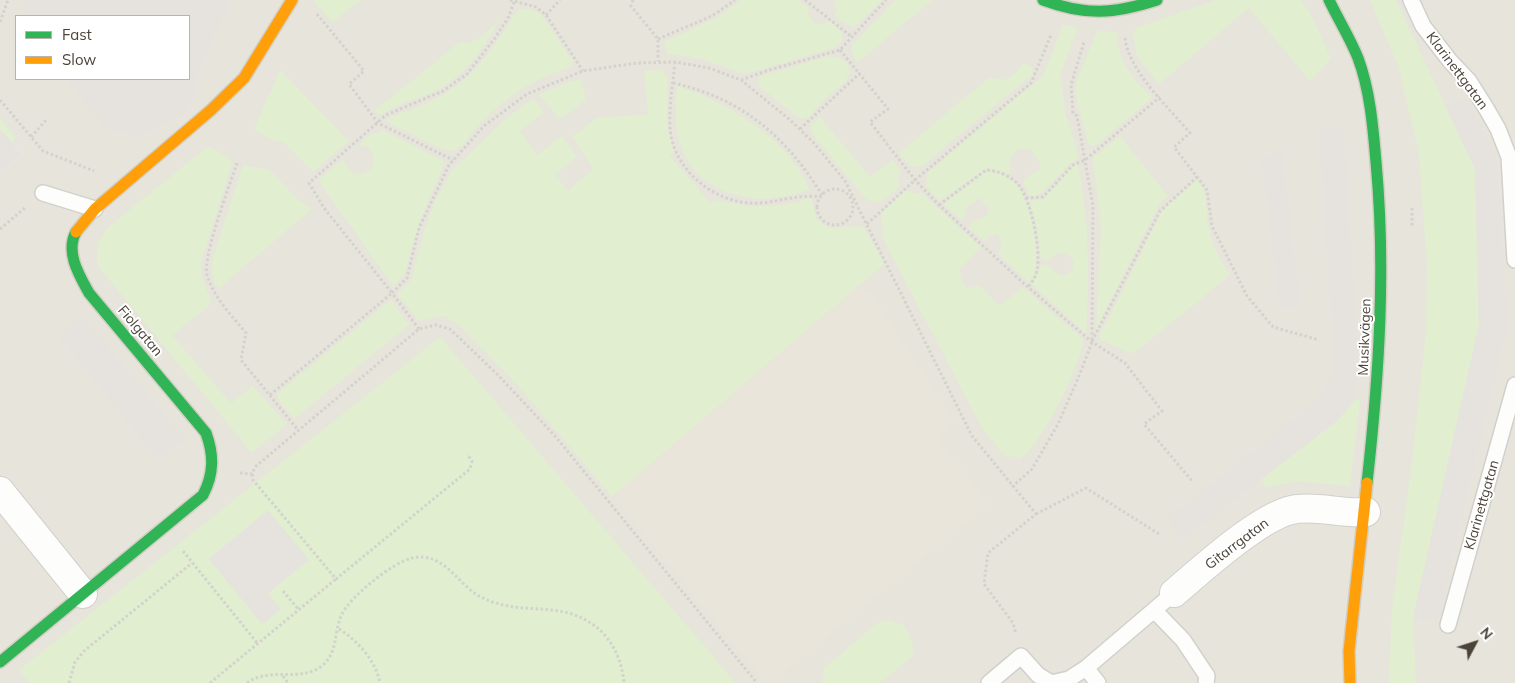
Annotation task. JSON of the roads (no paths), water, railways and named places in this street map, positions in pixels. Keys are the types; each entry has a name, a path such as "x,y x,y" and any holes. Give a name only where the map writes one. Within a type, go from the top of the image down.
{"street":[{"name":"Fiolgatan","path":"0,662 203,495 211,480 212,450 206,433 89,294 76,269 72,248 74,234 95,209 211,110 244,78 292,0"},
{"path":"1043,0 1094,14 1123,11 1158,0"},
{"name":"Musikvägen","path":"1329,0 1358,58 1372,115 1379,190 1382,301 1378,384 1350,651 1350,683"},
{"path":"0,491 83,594"},
{"name":"Gitarrgatan","path":"1164,601 1274,515 1297,509 1351,513 1366,512"}],"lane":[{"name":"Klarinettgatan","path":"1411,0 1423,26 1469,82 1486,108 1498,130 1509,157 1515,260"},
{"path":"42,193 95,209"},
{"name":"Klarinettgatan","path":"1448,625 1515,385"},
{"path":"989,683 1021,656 1038,675 1051,683 1069,679 1086,668 1164,601 1183,640 1207,676 1206,683"},
{"path":"1086,668 1098,683"}]}
